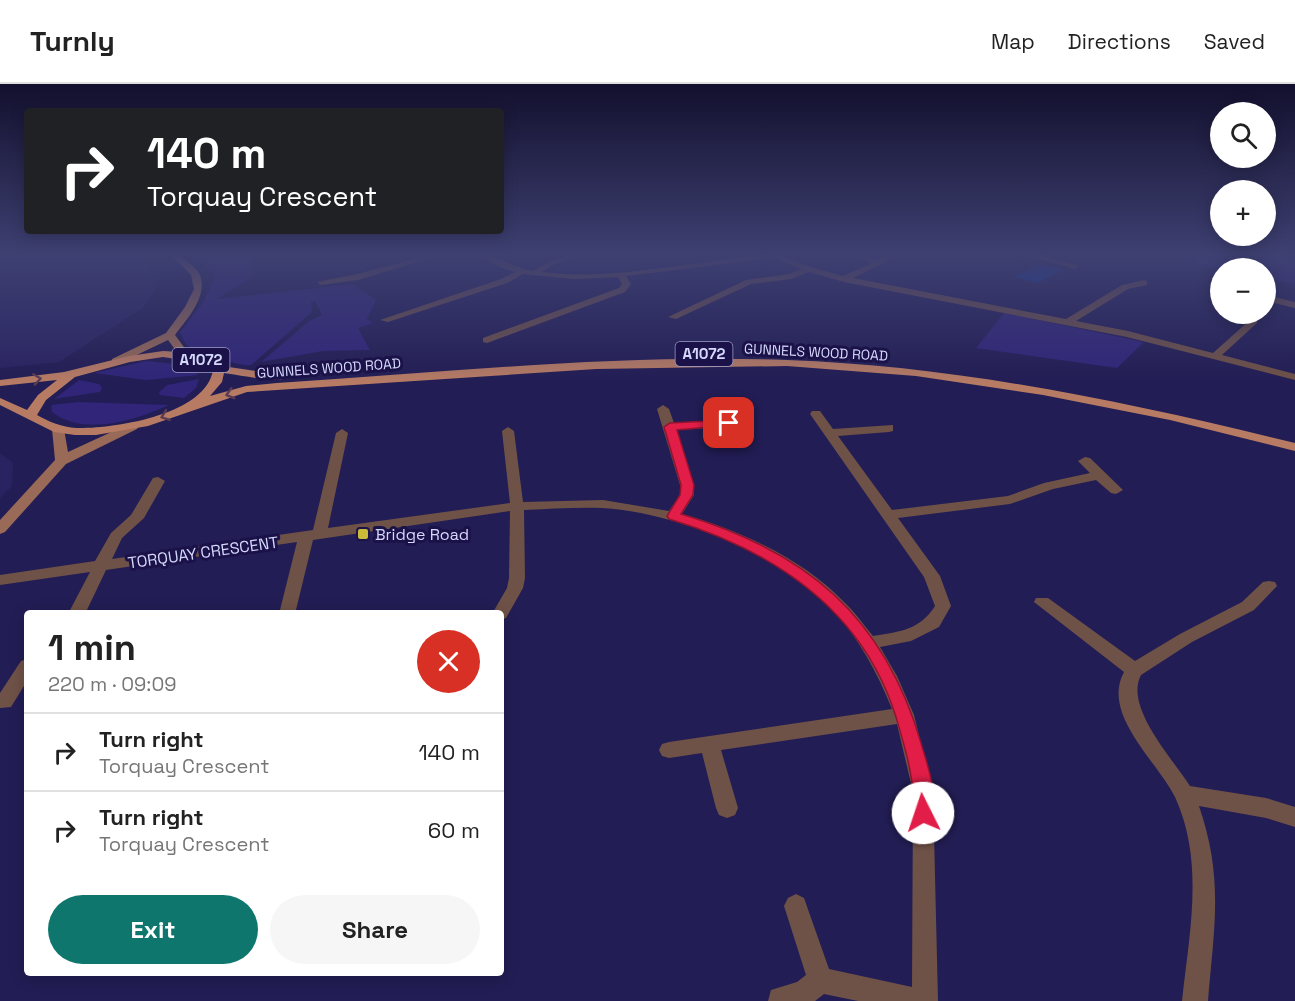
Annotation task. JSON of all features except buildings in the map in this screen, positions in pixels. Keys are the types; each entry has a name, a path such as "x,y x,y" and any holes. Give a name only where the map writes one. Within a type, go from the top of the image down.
{"main road":[{"name":"GUNNELS WOOD ROAD","path":"0,383 75,374 116,361 145,356 184,354 219,369 270,376 628,356 788,356 884,361 1004,376 1187,410 1295,436"},
{"name":"GUNNELS WOOD ROAD","path":"0,401 58,429 95,432 133,426 246,389 624,365 709,362 788,363 910,372 1071,396 1165,415 1295,447"},
{"name":"GUNNELS WOOD ROAD","path":"187,407 208,393 217,382 219,369"},
{"name":"GUNNELS WOOD ROAD","path":"31,415 36,402 53,387 75,374"}],"street":[{"path":"116,361 170,335 194,298"},
{"path":"385,320 453,298"},
{"path":"487,340 601,298"},
{"path":"673,317 715,298"},
{"path":"944,298 1069,321 1216,355 1295,377"},
{"path":"1069,321 1107,298"},
{"path":"1276,300 1295,305"},
{"path":"1216,355 1251,324"},
{"path":"170,335 184,354"},
{"path":"663,409 687,485 687,495 674,516"},
{"path":"816,414 932,576 943,606 933,623 905,637 869,643"},
{"path":"670,427 729,423"},
{"path":"0,529 61,461 133,426"},
{"path":"830,433 889,428"},
{"path":"58,429 62,452 61,461"},
{"path":"502,610 515,588 517,506 508,431"},
{"name":"TORQUAY CRESCENT","path":"288,610 334,477 342,433"},
{"path":"1085,461 1116,490"},
{"path":"887,515 1010,501 1049,486 1099,475"},
{"name":"TORQUAY CRESCENT","path":"78,610 116,536 137,518 158,481"},
{"name":"TORQUAY CRESCENT","path":"0,580 517,506 603,504 674,516 708,526 750,545 800,573 837,604 869,643 888,676 904,715 923,792 925,1001"},
{"path":"1195,1001 1203,918 1204,867 1184,794 1134,719 1130,709 1127,689 1129,676 1134,670 1186,638 1248,606 1269,586"},
{"path":"1042,602 1134,670"},
{"path":"4,702 24,671"},
{"path":"669,750 904,715"},
{"path":"709,744 727,808"},
{"path":"1184,794 1266,808 1295,817"},
{"path":"796,906 820,980"},
{"path":"780,999 803,994 820,980"},
{"path":"820,980 917,1001"}],"shaded area":[{"path":"0,298 150,298 144,307 59,362 0,368"},
{"path":"205,298 373,298 376,300 367,319 373,323 358,328 370,350 323,351 261,362 309,321 322,315 315,301 311,302 312,312 251,365 229,362 192,348 186,344 180,332"},
{"path":"1004,313 1144,342 1117,368 976,348"},
{"path":"146,361 187,365 199,375 146,380 94,373"},
{"path":"199,379 196,388 184,398 160,395 159,392 167,385"},
{"path":"79,380 99,384 102,388 100,392 54,399"},
{"path":"78,402 169,405 126,420 94,425 79,424 52,412 51,405"},
{"path":"0,453 13,463 12,486 0,498"}],"place":[{"name":"Bridge Road","path":"363,534"}],"route":[{"path":"729,423 670,427 687,485 687,495 674,516 708,526 776,559 800,573 837,604 869,643 888,676 904,715 916,758 923,792 923,813"}]}
